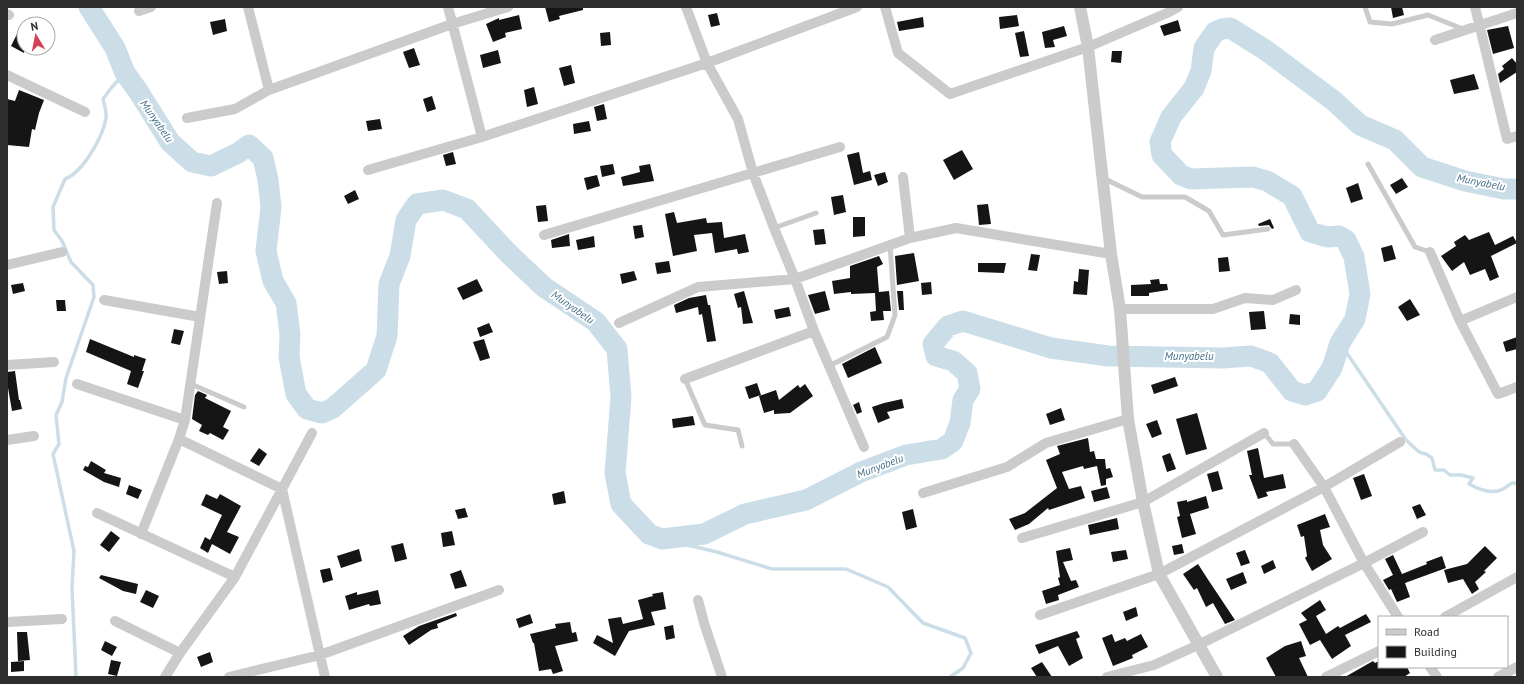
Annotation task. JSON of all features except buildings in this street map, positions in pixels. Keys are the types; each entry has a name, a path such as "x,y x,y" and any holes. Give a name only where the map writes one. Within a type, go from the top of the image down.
{"street":[{"path":"139,11 151,7"},
{"path":"248,7 269,90"},
{"path":"448,7 482,137"},
{"path":"187,118 235,109 269,90 452,24 508,7"},
{"path":"686,7 708,63 738,119 753,173 774,228 814,331 864,447"},
{"path":"368,170 482,137 708,63 857,7"},
{"path":"884,7 898,53 950,94 1088,47 1178,7"},
{"path":"1080,7 1088,47 1111,254 1120,309 1128,419 1143,502 1159,574 1217,677"},
{"path":"1475,7 1507,139 1517,136"},
{"path":"1435,40 1517,13"},
{"path":"7,75 85,112"},
{"path":"544,235 840,148"},
{"path":"903,177 910,238"},
{"path":"141,534 179,439 185,420 216,203"},
{"path":"619,322 698,287 795,279 910,238 956,228 1111,254"},
{"path":"7,265 62,252"},
{"path":"1430,252 1460,321 1498,394 1517,387"},
{"path":"1120,309 1214,309 1245,298 1273,300 1296,290"},
{"path":"1460,321 1517,297"},
{"path":"104,300 200,317"},
{"path":"685,379 814,331"},
{"path":"7,366 54,362"},
{"path":"77,384 185,420"},
{"path":"923,493 1007,468 1046,443 1128,419"},
{"path":"165,677 180,653 236,577 312,433"},
{"path":"1022,538 1143,502 1264,433"},
{"path":"7,440 34,436"},
{"path":"179,439 282,489"},
{"path":"1040,615 1159,574 1324,488 1400,442"},
{"path":"1294,444 1324,488 1364,563 1397,616"},
{"path":"282,489 325,677"},
{"path":"97,513 236,577"},
{"path":"1107,677 1154,664 1198,645 1364,563 1423,532"},
{"path":"1447,616 1517,577"},
{"path":"230,677 320,655 499,590"},
{"path":"698,600 722,677"},
{"path":"7,622 62,619"},
{"path":"115,621 180,653"},
{"path":"1326,677 1378,651"},
{"path":"1498,677 1517,667"},
{"path":"1431,668 1437,677"}],"lane":[{"path":"1365,7 1370,22 1392,24 1428,15 1465,30"},
{"path":"1368,164 1414,247 1430,252"},
{"path":"1102,177 1142,197 1185,197 1209,210 1223,236 1268,228"},
{"path":"774,228 816,213"},
{"path":"829,366 887,337 895,315 890,245"},
{"path":"685,379 705,426 738,430 742,446"},
{"path":"191,384 244,407"},
{"path":"1264,433 1273,444 1294,444"}],"waterway":[{"name":"Munyabelu","path":"89,7 115,48 125,73 170,142 192,162 211,166 238,153 249,145 263,158 268,180 271,207 266,251 273,281 286,303 290,334 289,357 296,394 307,409 322,413 333,408 376,370 387,336 389,284 400,256 406,220 417,204 443,200 467,209 508,253 544,287 596,322 617,349 621,397 615,473 621,504 649,534 662,539 704,534 745,514 806,500 861,472 906,455 942,449 953,441 960,423 963,400 970,389 967,373 953,361 936,356 933,344 948,326 963,321 1051,348 1108,356 1222,358 1251,356 1270,363 1292,391 1305,395 1317,391 1332,368 1340,343 1355,319 1360,294 1354,257 1346,240 1339,236 1327,237 1310,232 1292,196 1267,181 1253,177 1191,179 1181,175 1162,155 1160,142 1171,117 1194,88 1201,71 1204,48 1215,32 1222,29 1230,28 1264,49 1334,101 1360,125 1395,140 1422,167 1465,181 1504,189 1517,189"},
{"path":"76,677 72,588 74,551 53,454 59,444 56,415 62,402 66,378 94,297 93,285 71,262 62,241 54,230 53,207 65,179 72,175 85,162 101,135 106,118 103,99 125,73"},
{"path":"1340,343 1406,440 1419,452 1432,458 1435,470 1444,470 1450,475 1461,475 1473,478 1469,484 1485,491 1499,491 1511,483 1517,484"},
{"path":"662,539 717,552 772,569 846,569 888,587 923,623 965,638 971,653 963,668 950,677"}]}
